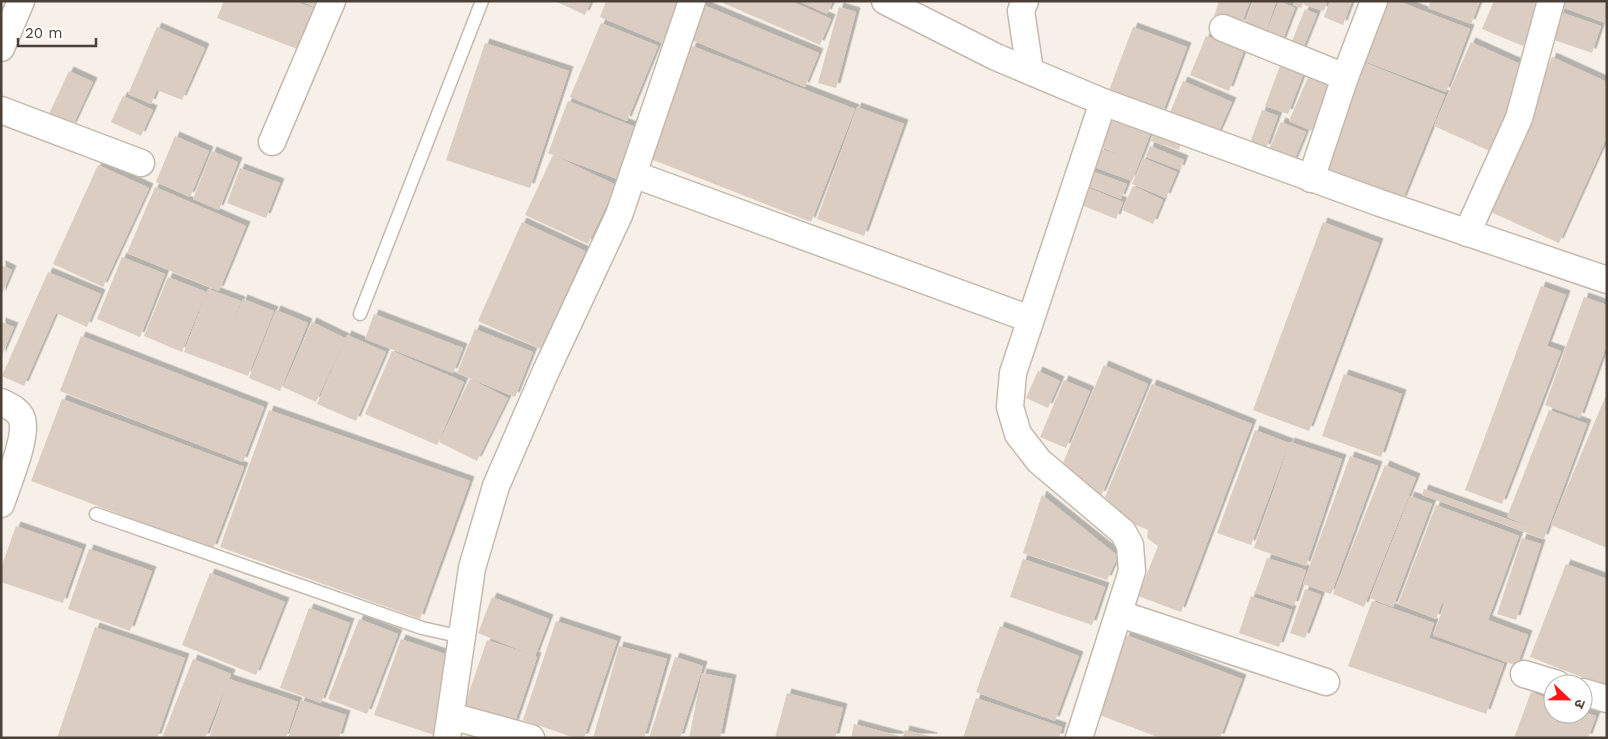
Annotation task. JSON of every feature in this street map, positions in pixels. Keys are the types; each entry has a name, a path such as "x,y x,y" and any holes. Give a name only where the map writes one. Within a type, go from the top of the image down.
{"street":[{"path":"1,48 21,1"},
{"path":"272,142 332,1"},
{"path":"531,738 449,727 472,568 496,486 546,370 619,215 692,1"},
{"path":"885,1 996,57 1103,102 1311,179 1607,280"},
{"path":"1025,1 1021,11 1030,71"},
{"path":"1311,179 1345,77 1374,1"},
{"path":"1467,233 1519,118 1551,1"},
{"path":"1223,28 1345,77"},
{"path":"1079,738 1120,614 1132,571 1130,545 1123,532 1039,461 1018,434 1010,407 1012,373 1103,102"},
{"path":"1,110 141,163"},
{"path":"633,174 1030,319"},
{"path":"1,402 14,408 22,418 23,432 1,504"},
{"path":"1120,614 1326,682"},
{"path":"1524,674 1543,680"},
{"path":"1593,695 1607,699"}],"lane":[{"path":"360,314 482,1"},
{"path":"96,514 413,625 462,637"}],"building":[{"path":"224,1 294,1 313,8 297,49 217,18"},
{"path":"301,1 316,1 314,7"},
{"path":"555,1 591,1 585,15"},
{"path":"606,1 679,1 662,43 600,17"},
{"path":"723,1 791,1 831,19 820,45 723,3"},
{"path":"799,1 833,1 827,14"},
{"path":"1219,1 1250,1 1241,25 1214,16"},
{"path":"1253,1 1276,2 1263,39 1242,32"},
{"path":"1279,1 1295,8 1279,49 1262,43"},
{"path":"1295,1 1304,1 1301,8 1293,5"},
{"path":"1306,1 1327,1 1324,11 1304,5"},
{"path":"1330,1 1352,1 1343,25 1324,17"},
{"path":"1381,1 1398,1 1470,29 1446,92 1359,59"},
{"path":"1431,1 1480,1 1471,24 1428,8"},
{"path":"1494,1 1543,1 1523,46 1482,29"},
{"path":"1564,1 1607,2 1605,23 1562,7"},
{"path":"696,2 819,53 805,87 682,36"},
{"path":"839,7 856,12 836,88 818,83"},
{"path":"1305,9 1317,14 1300,56 1288,51"},
{"path":"1560,12 1601,26 1592,53 1551,39"},
{"path":"601,23 658,46 627,121 570,97"},
{"path":"157,27 205,48 182,100 157,90 151,104 128,94"},
{"path":"1133,27 1187,47 1162,114 1108,93"},
{"path":"1206,36 1244,50 1229,91 1190,75"},
{"path":"1471,42 1531,69 1494,153 1434,126"},
{"path":"485,43 569,71 530,188 446,160"},
{"path":"692,46 855,109 811,222 648,158"},
{"path":"1552,57 1607,82 1607,137 1559,243 1484,209"},
{"path":"1363,62 1445,95 1402,201 1320,168"},
{"path":"1281,63 1304,72 1288,114 1265,106"},
{"path":"69,71 93,82 72,127 48,116"},
{"path":"1309,75 1332,85 1312,131 1289,121"},
{"path":"1183,81 1232,102 1217,136 1169,115"},
{"path":"123,96 153,110 141,136 111,122"},
{"path":"568,101 638,128 618,179 548,153"},
{"path":"857,107 904,124 864,236 817,219"},
{"path":"1262,110 1278,116 1266,149 1250,143"},
{"path":"1111,116 1151,132 1132,181 1094,167 1101,149 1125,157 1099,146"},
{"path":"1281,122 1306,132 1293,163 1268,152"},
{"path":"1154,131 1182,139 1179,150 1151,141"},
{"path":"175,136 209,151 190,197 156,182"},
{"path":"1150,146 1184,160 1180,170 1146,157"},
{"path":"212,151 238,162 219,210 193,199"},
{"path":"553,155 616,185 588,244 525,215"},
{"path":"1143,158 1177,172 1166,198 1132,184"},
{"path":"98,165 149,188 103,287 53,264"},
{"path":"240,168 280,183 266,218 227,203"},
{"path":"1089,170 1127,184 1121,199 1083,184"},
{"path":"1133,186 1163,200 1153,224 1122,210"},
{"path":"155,187 246,226 219,291 127,253"},
{"path":"1086,187 1123,202 1116,219 1079,204"},
{"path":"522,222 585,251 541,349 478,321"},
{"path":"1323,222 1379,243 1309,431 1253,410"},
{"path":"122,257 165,274 140,337 97,319"},
{"path":"1,265 12,270 1,296"},
{"path":"48,272 101,294 87,327 56,313 24,386 2,376"},
{"path":"168,277 206,292 182,352 144,336"},
{"path":"1541,286 1566,295 1547,346 1561,351 1502,504 1465,490"},
{"path":"208,289 241,301 224,347 243,299 274,311 248,376 184,352"},
{"path":"1584,297 1607,305 1607,344 1580,418 1545,405"},
{"path":"276,310 308,323 280,391 249,378"},
{"path":"374,314 463,348 453,373 365,339"},
{"path":"1,322 14,327 1,357"},
{"path":"312,322 345,338 316,402 283,387"},
{"path":"475,329 533,352 515,397 457,373"},
{"path":"347,335 386,352 356,421 317,404"},
{"path":"81,336 264,407 243,462 60,391"},
{"path":"392,351 464,382 437,445 365,414"},
{"path":"1104,365 1148,384 1101,496 1063,463"},
{"path":"1038,371 1060,381 1048,408 1026,398"},
{"path":"1344,374 1402,394 1381,457 1322,436"},
{"path":"470,379 508,398 477,461 439,442"},
{"path":"1064,380 1090,391 1066,448 1040,437"},
{"path":"1152,384 1252,424 1181,612 1138,596 1158,546 1147,538 1148,530 1129,522 1105,497"},
{"path":"1607,393 1607,548 1551,525"},
{"path":"62,399 244,467 213,549 31,481"},
{"path":"269,410 470,481 420,619 220,547"},
{"path":"1549,410 1587,424 1544,539 1422,495 1424,489 1540,531 1507,517"},
{"path":"1255,430 1289,443 1251,545 1217,533"},
{"path":"1290,442 1342,459 1306,566 1254,548"},
{"path":"1350,456 1378,466 1331,594 1303,584"},
{"path":"1385,465 1416,478 1364,607 1333,594"},
{"path":"1042,495 1118,556 1107,580 1023,553"},
{"path":"1410,496 1432,504 1393,607 1370,598"},
{"path":"1436,505 1519,536 1488,620 1528,635 1517,666 1433,635 1445,604 1442,603 1436,619 1398,604"},
{"path":"16,526 82,549 63,603 1,582 1,568"},
{"path":"1522,538 1541,544 1516,620 1497,614"},
{"path":"89,549 152,571 130,631 68,609"},
{"path":"1267,558 1306,570 1294,606 1255,593"},
{"path":"1023,559 1105,587 1092,625 1010,597"},
{"path":"1566,564 1607,579 1607,687 1593,682 1593,674 1574,674 1530,657"},
{"path":"210,573 285,602 256,675 182,645"},
{"path":"1305,589 1321,595 1305,638 1290,633"},
{"path":"1251,596 1292,610 1279,647 1239,633"},
{"path":"492,597 549,619 535,656 478,633"},
{"path":"1372,601 1434,623 1429,638 1504,664 1486,714 1348,666"},
{"path":"309,608 350,623 321,703 280,688"},
{"path":"359,619 398,634 367,714 328,699"},
{"path":"556,621 617,641 584,738 575,738 523,720"},
{"path":"1000,626 1079,656 1055,721 976,692"},
{"path":"95,627 185,658 157,738 57,738"},
{"path":"1126,635 1242,679 1220,738 1160,738 1097,714"},
{"path":"401,639 448,655 434,735 374,715"},
{"path":"487,640 537,657 514,725 464,707"},
{"path":"619,646 667,659 644,738 593,738"},
{"path":"675,657 703,666 680,738 649,738"},
{"path":"193,659 231,674 229,679 298,702 286,738 209,738 228,681 205,738 162,738"},
{"path":"702,673 732,679 720,738 689,738"},
{"path":"1531,692 1543,697 1543,724 1593,724 1593,715 1596,716 1588,738 1514,738"},
{"path":"787,693 843,708 835,738 775,738"},
{"path":"976,698 1062,727 1059,738 963,738"},
{"path":"301,700 346,715 339,738 288,738"},
{"path":"854,724 899,736 899,738 851,738"},
{"path":"905,730 933,737 933,738 903,738"}]}
